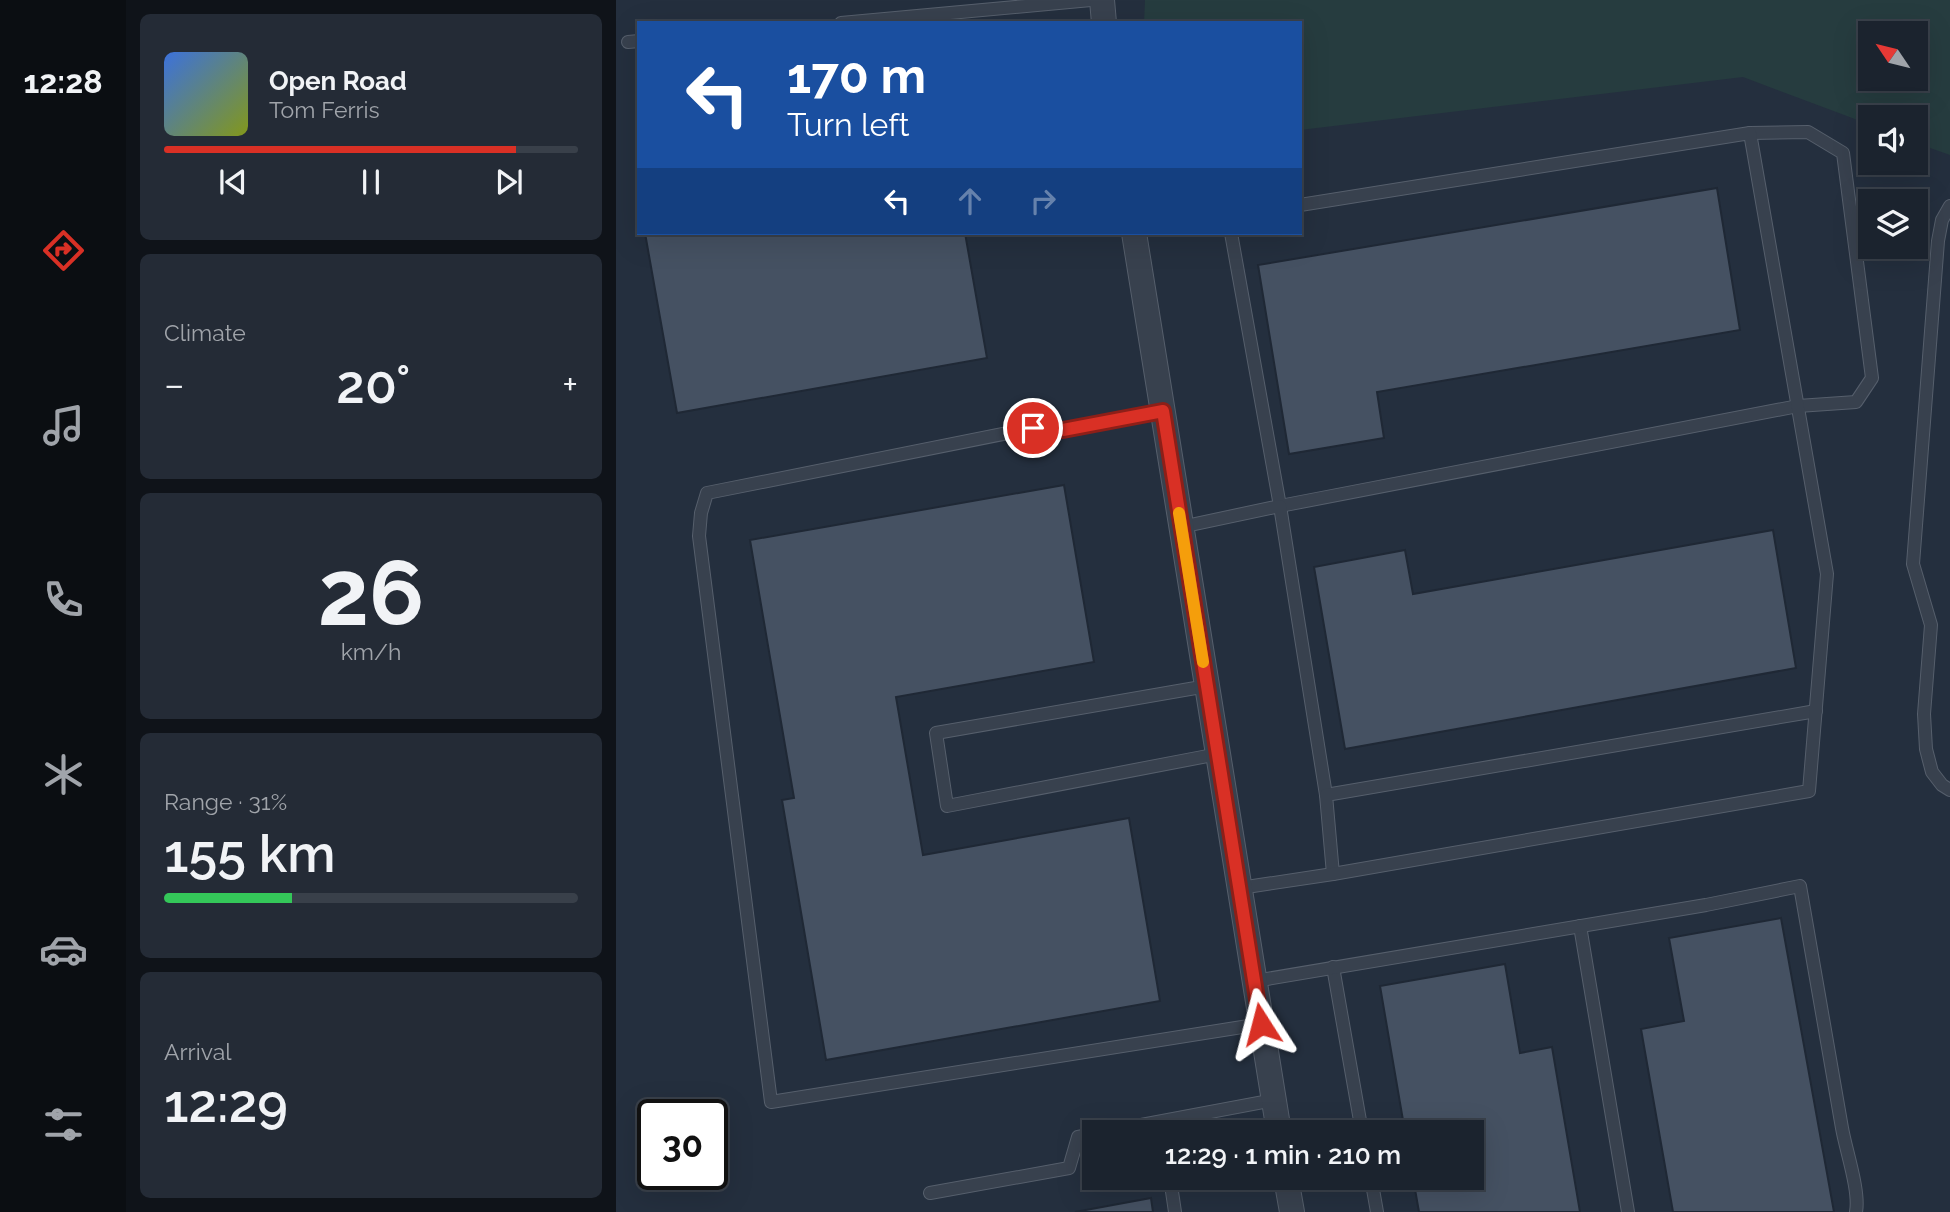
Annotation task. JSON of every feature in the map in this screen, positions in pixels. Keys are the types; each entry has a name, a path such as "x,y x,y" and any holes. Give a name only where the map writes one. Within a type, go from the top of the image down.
{"street":[{"path":"1102,0 1104,21"},
{"path":"1134,235 1277,1120"},
{"path":"1288,1190 1292,1212"}],"lane":[{"path":"856,21 980,5 1091,0"},
{"path":"1181,527 1798,406 1856,402 1872,378 1843,153 1808,132 1750,133 1302,205"},
{"path":"1240,888 1810,791 1828,574 1750,133"},
{"path":"1950,206 1942,220 1938,241 1913,564 1931,625 1924,714 1926,749 1932,772 1942,785 1950,790"},
{"path":"1231,235 1280,506 1326,796 1332,874"},
{"path":"1163,411 1063,430 1033,428 707,493 698,536 771,1102 1261,1024"},
{"path":"1207,686 936,733 947,806 1218,754"},
{"path":"1326,796 1816,711"},
{"path":"1255,981 1706,905 1800,886 1853,1179 1856,1212"},
{"path":"1580,926 1628,1212"},
{"path":"1333,967 1361,1120"},
{"path":"1193,1120 1273,1100"},
{"path":"930,1193 1069,1168 1078,1137 1082,1136"},
{"path":"1172,1190 1175,1212"},
{"path":"1373,1190 1377,1212"}],"green space":[{"path":"1145,0 1950,0 1950,155 1928,147 1928,105 1858,105 1858,120 1743,77 1302,130 1302,21 1144,21"}],"building":[{"path":"1717,188 1740,330 1377,392 1384,438 1289,454 1258,265"},
{"path":"645,235 965,235 987,358 677,413"},
{"path":"1064,485 1094,662 896,697 923,855 1129,818 1160,1001 826,1060 782,800 794,798 750,540"},
{"path":"1773,530 1796,668 1345,749 1314,567 1405,550 1413,594"},
{"path":"1781,918 1834,1212 1673,1212 1641,1029 1684,1021 1669,938"},
{"path":"1505,964 1520,1053 1552,1047 1580,1212 1419,1212 1415,1190 1484,1190 1484,1120 1403,1120 1380,986"},
{"path":"1151,1198 1153,1212 1075,1212"}],"slow traffic":[{"path":"1179,513 1203,662"}],"route":[{"path":"1033,428 1063,430 1163,411 1261,1024"}]}
